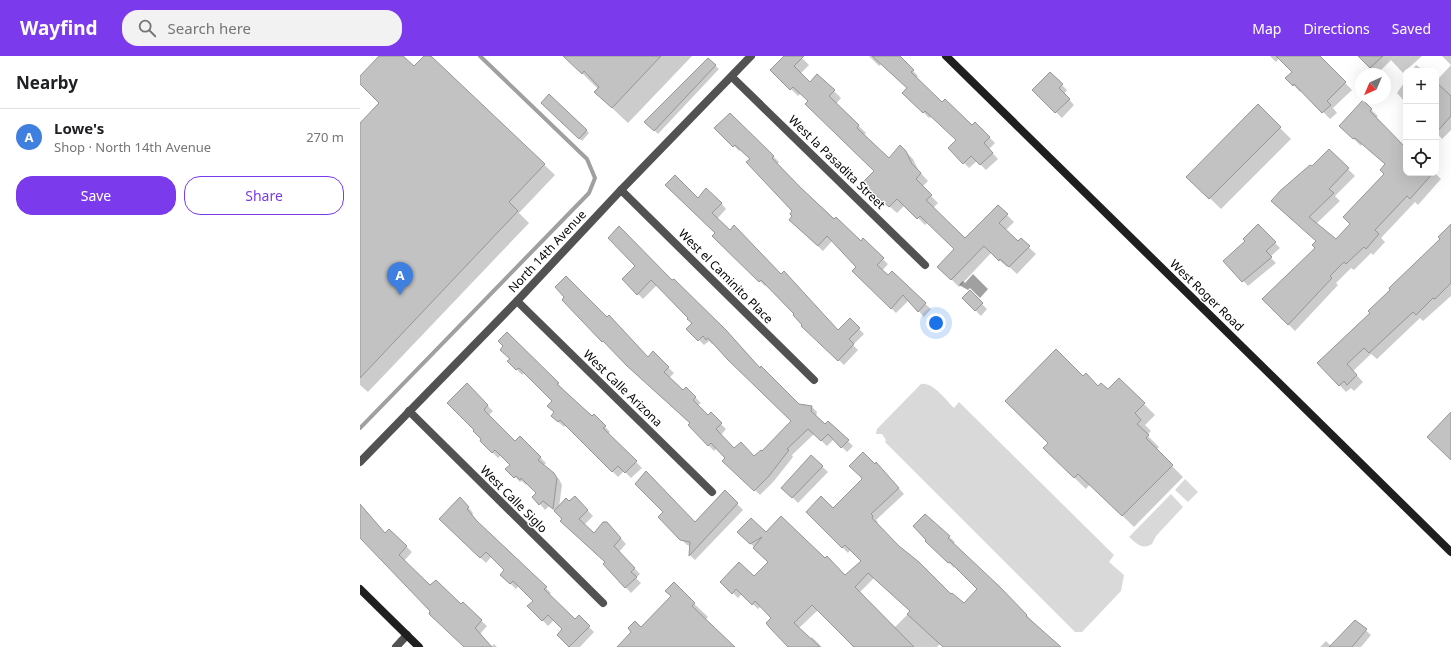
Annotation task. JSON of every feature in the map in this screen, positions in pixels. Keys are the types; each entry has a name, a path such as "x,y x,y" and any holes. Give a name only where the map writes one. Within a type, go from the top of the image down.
{"street":[{"name":"North 14th Avenue","path":"360,462 517,301 621,190 751,56"},
{"name":"West Roger Road","path":"946,56 1451,552"},
{"name":"West la Pasadita Street","path":"732,76 925,265"},
{"name":"West el Caminito Place","path":"621,190 814,380"},
{"name":"West Calle Arizona","path":"517,301 712,492"},
{"name":"West Calle Siglo","path":"409,411 603,603"},
{"path":"360,589 419,647"},
{"path":"396,647 407,635"}],"shaded area":[{"path":"973,274 988,289 980,298 970,288 968,290 959,285 963,281 965,283"},
{"path":"921,384 934,388 954,408 959,402 1114,555 1109,562 1124,575 1121,591 1082,632 1075,632 885,442 886,440 882,434 876,434 877,429"},
{"path":"1185,479 1198,492 1188,502 1175,490"},
{"path":"1171,494 1183,507 1156,536 1152,544 1142,546 1137,544 1129,537"}],"building":[{"path":"379,56 403,56 414,66 424,56 431,56 545,164 509,202 518,211 360,378 360,123 379,103 360,84 360,76"},
{"path":"563,56 661,56 612,108 594,92 599,87 584,71 582,74"},
{"path":"784,56 804,56 794,66 810,82 817,74 835,90 829,96 859,125 857,128 889,158 900,145 906,151 912,164 921,173 916,179 932,195 926,200 965,238 998,205 1008,214 999,223 1018,241 1021,238 1030,246 1009,267 1000,259 999,261 984,246 951,280 937,267 954,249 920,216 917,219 897,199 889,207 862,183 874,171 805,104 808,101 793,87 790,90 770,70"},
{"path":"872,56 900,56 914,70 911,72 942,102 945,99 972,125 975,122 990,137 984,143 993,153 980,165 971,156 963,164 948,148 956,140 925,111 923,113 902,93 907,88"},
{"path":"1276,56 1320,56 1346,82 1327,101 1331,105 1322,113 1294,84 1293,86 1285,78 1292,72"},
{"path":"1358,56 1383,56 1370,68"},
{"path":"708,58 716,65 654,131 644,122"},
{"path":"1050,72 1063,84 1059,88 1070,99 1055,113 1032,90"},
{"path":"1439,85 1451,96 1451,116 1439,130"},
{"path":"549,94 587,130 579,139 541,103"},
{"path":"1258,104 1281,127 1209,199 1186,177"},
{"path":"1359,104 1367,104 1372,109 1370,111 1403,145 1403,176 1430,176 1410,199 1407,196 1375,230 1379,234 1366,249 1364,247 1346,264 1344,262 1330,276 1332,278 1288,325 1262,299 1315,248 1312,245 1316,241 1271,201 1281,190 1310,165 1312,166 1329,149 1349,168 1329,189 1334,193 1309,217 1336,239 1350,224 1343,217 1384,174 1380,170 1385,164 1339,126"},
{"path":"730,113 774,156 772,158 800,187 834,219 836,217 861,241 863,238 884,258 877,265 888,275 892,271 926,303 918,312 903,295 891,309 852,271 856,267 827,236 818,246 789,220 792,216 790,214 792,211 746,162 750,159 735,145 733,147 714,128"},
{"path":"675,175 698,198 706,188 722,203 712,213 730,230 734,225 781,274 784,271 838,330 850,318 860,328 849,339 854,344 838,361 801,326 802,325 793,315 794,314 761,280 759,282 712,236 715,233 665,185"},
{"path":"1258,224 1276,242 1266,251 1272,257 1242,282 1223,261 1245,241 1243,239"},
{"path":"1451,224 1451,283 1416,315 1413,312 1369,353 1364,348 1347,364 1357,375 1347,385 1344,381 1339,386 1317,363 1370,313 1368,311 1390,290 1389,288 1440,239 1438,237"},
{"path":"619,226 672,280 674,279 726,330 760,368 761,366 799,404 812,406 811,411 825,424 828,421 849,440 841,448 828,434 821,441 808,429 787,449 789,450 769,476 754,491 722,461 725,458 711,443 708,446 688,425 690,423 627,366 603,341 602,342 562,300 564,297 555,287 566,276 607,317 609,315 648,357 653,351 669,367 664,372 683,390 686,387 696,397 693,400 708,415 711,412 722,423 716,429 734,448 741,442 754,456 761,450 762,451 791,421 728,360 708,338 706,340 703,336 698,341 686,329 692,323 651,280 637,295 622,279 635,266 608,238"},
{"path":"970,290 983,303 975,311 962,298"},
{"path":"507,332 559,383 557,384 592,416 594,414 606,426 603,428 637,461 625,473 618,466 612,472 560,420 558,422 551,416 554,412 547,406 552,401 519,368 516,370 507,361 510,359 500,350 503,346 498,341"},
{"path":"1056,349 1083,376 1086,373 1098,386 1101,383 1108,389 1119,378 1145,403 1135,413 1141,420 1137,424 1149,435 1146,438 1173,465 1122,516 1078,474 1074,478 1043,448 1048,443 1005,401"},
{"path":"467,383 488,405 484,410 515,441 520,436 541,457 538,460 554,473 557,478 553,509 543,501 539,505 532,497 536,493 521,478 520,480 516,476 514,478 505,469 510,465 495,450 492,453 480,441 481,439 473,431 474,430 447,403"},
{"path":"1451,412 1451,460 1427,437"},
{"path":"863,452 875,464 876,462 899,488 871,514 873,516 872,518 899,546 919,562 951,594 952,593 964,603 977,589 950,562 948,563 925,541 926,540 913,526 925,514 950,536 948,538 1000,587 1027,615 1026,616 1061,647 943,647 907,614 910,611 868,573 855,587 914,647 854,647 812,605 794,623 820,647 788,647 766,623 771,618 755,601 752,605 736,589 732,594 720,582 739,562 754,576 768,562 753,548 762,537 750,544 737,532 751,518 766,532 781,516 825,558 827,556 845,575 861,561 845,545 842,548 806,512 821,496 833,508 862,479 849,466"},
{"path":"811,455 823,466 792,498 781,488"},
{"path":"646,471 695,522 725,490 738,503 689,556 690,542 680,540 658,517 663,512 635,484"},
{"path":"575,496 588,510 579,519 594,533 603,522 607,522 621,538 614,546 635,568 631,572 637,577 625,588 603,564 605,562 560,521 562,519 554,511 566,498 569,501"},
{"path":"460,497 469,507 467,509 477,521 547,587 544,589 575,619 579,615 590,626 569,647 557,635 562,629 548,615 542,621 527,606 533,601 513,581 510,584 500,575 504,570 486,552 480,558 439,519"},
{"path":"360,504 385,533 389,529 407,546 399,555 430,585 436,580 461,604 463,602 482,620 475,628 492,647 464,647 429,614 430,611 360,538"},
{"path":"674,582 695,603 692,606 735,647 617,647 631,632 628,628 635,621 641,627 671,596 665,591"},
{"path":"1355,620 1367,629 1352,647 1329,647"}],"waterway":[{"path":"360,428 589,193 595,178 587,159 480,56"}],"place":[{"name":"Lowe's","path":"400,295"}]}
